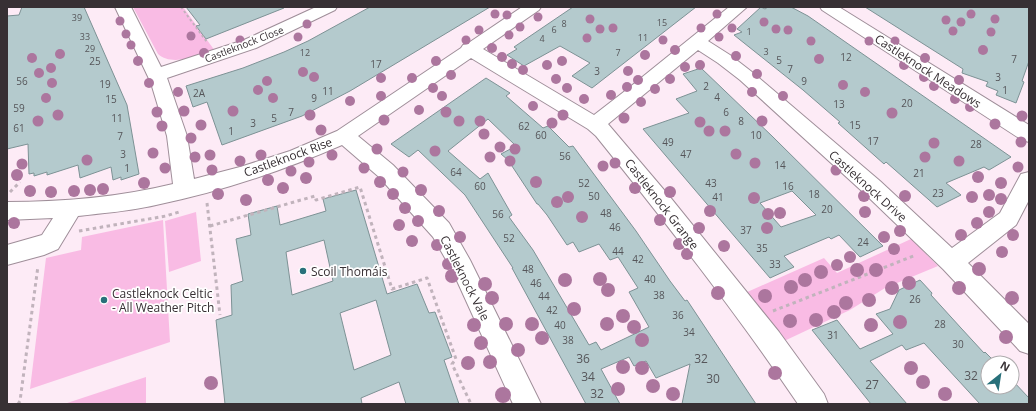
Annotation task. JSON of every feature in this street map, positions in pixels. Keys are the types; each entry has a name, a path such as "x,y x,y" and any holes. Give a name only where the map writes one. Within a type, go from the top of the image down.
{"street":[{"path":"123,7 157,75 177,136 185,190"},
{"name":"Castleknock Close","path":"157,75 217,56 272,35 329,7"},
{"name":"Castleknock Rise","path":"7,211 18,212 71,208 124,202 185,190 241,175 298,156 344,136 401,98 469,49 533,7"},
{"path":"595,124 618,108 739,7"},
{"name":"Castleknock Meadows","path":"828,7 1029,135"},
{"name":"Castleknock Drive","path":"697,42 724,59 746,76 872,187 944,255 1029,342"},
{"name":"Castleknock Grange","path":"469,49 595,124 611,140 772,344 814,404"},
{"name":"Castleknock Vale","path":"344,136 386,171 441,230 465,273 527,404"},
{"path":"944,255 976,246 1008,219 1020,200 1029,180"},
{"path":"7,255 39,247 50,242 71,208"}],"path":[{"path":"181,7 217,56"},
{"path":"7,196 20,182"},
{"path":"210,226 315,196 316,200 360,187 392,289 427,278 456,359 452,364 471,404"},
{"path":"203,204 215,201"},
{"path":"207,203 220,315"},
{"path":"73,235 79,232 166,216 186,210"},
{"path":"752,319 944,255"},
{"path":"18,404 20,401 38,265"}],"shaded area":[{"path":"133,7 183,7 215,51 186,59 171,60 164,58 158,54"},
{"path":"196,212 201,261 169,272 165,221"},
{"name":"Castleknock Celtic - All Weather Pitch","path":"163,220 170,342 30,389 46,258 81,250 82,237"},
{"path":"911,239 938,266 885,288 850,310 782,342 745,293 824,258 837,273"},
{"path":"146,377 146,404 64,404"}],"building":[{"path":"22,7 84,7 127,105 139,174 121,180 121,177 113,180 111,167 80,178 78,165 47,175 47,172 34,176 34,173 29,174 28,144 7,149 7,16 19,15"},
{"path":"186,7 284,8 206,39 196,26 200,25"},
{"path":"370,7 490,7 350,91 302,116 222,145 207,102 193,107 186,86 243,68 284,52 308,41"},
{"path":"573,7 696,7 592,88 572,76 590,63 560,46 524,66 507,55 517,49 514,47"},
{"path":"761,7 765,9 768,7 791,7 808,16 1011,157 989,170 984,167 946,183 961,195 937,207 886,162 884,164 838,123 840,122 803,90 734,35 742,32 737,29"},
{"path":"865,7 1029,7 1029,61 1022,81 1024,82 1016,103 996,95 998,91 986,86 988,82 962,73 963,69"},
{"path":"701,68 883,246 860,257 839,235 831,239 829,237 784,256 794,267 770,278 643,129 689,113 676,99 697,91 683,74","holes":["792,191 816,215 781,227 760,203"]},
{"path":"486,78 510,93 506,96 543,128 548,126 569,147 573,146 636,231 670,281 685,301 687,300 756,404 682,404 690,364 656,378 646,361 634,366 629,357 601,369 620,404 586,404 513,268 465,195 418,150 409,157 391,144","holes":["488,119 516,146 501,154 508,160 537,204 547,215 567,245 573,242 579,252 599,244 610,260 618,257 638,288 629,292 649,327 601,350 596,342 589,345 533,250 509,217 512,215 488,173 480,179 448,151"]},
{"path":"356,190 387,294 417,284 429,313 435,312 452,357 444,360 459,404 406,404 399,382 361,398 362,404 225,404 216,320 232,315 231,285 243,281 236,239 251,235 248,214 277,206 280,225 326,211 323,199","holes":["324,240 333,281 292,295 286,252","376,300 391,355 354,370 340,313"]},
{"path":"920,280 932,293 931,295 984,353 985,352 988,355 980,355 980,395 1020,395 1020,388 1029,398 1029,404 980,404 924,343 906,350 902,345 870,361 907,404 871,404 812,330 837,320 860,349 893,334 876,314 890,309 899,290"}],"place":[{"name":"Scoil Thomáis","path":"303,271"},
{"name":"Castleknock Celtic - All Weather Pitch","path":"104,300"}]}
